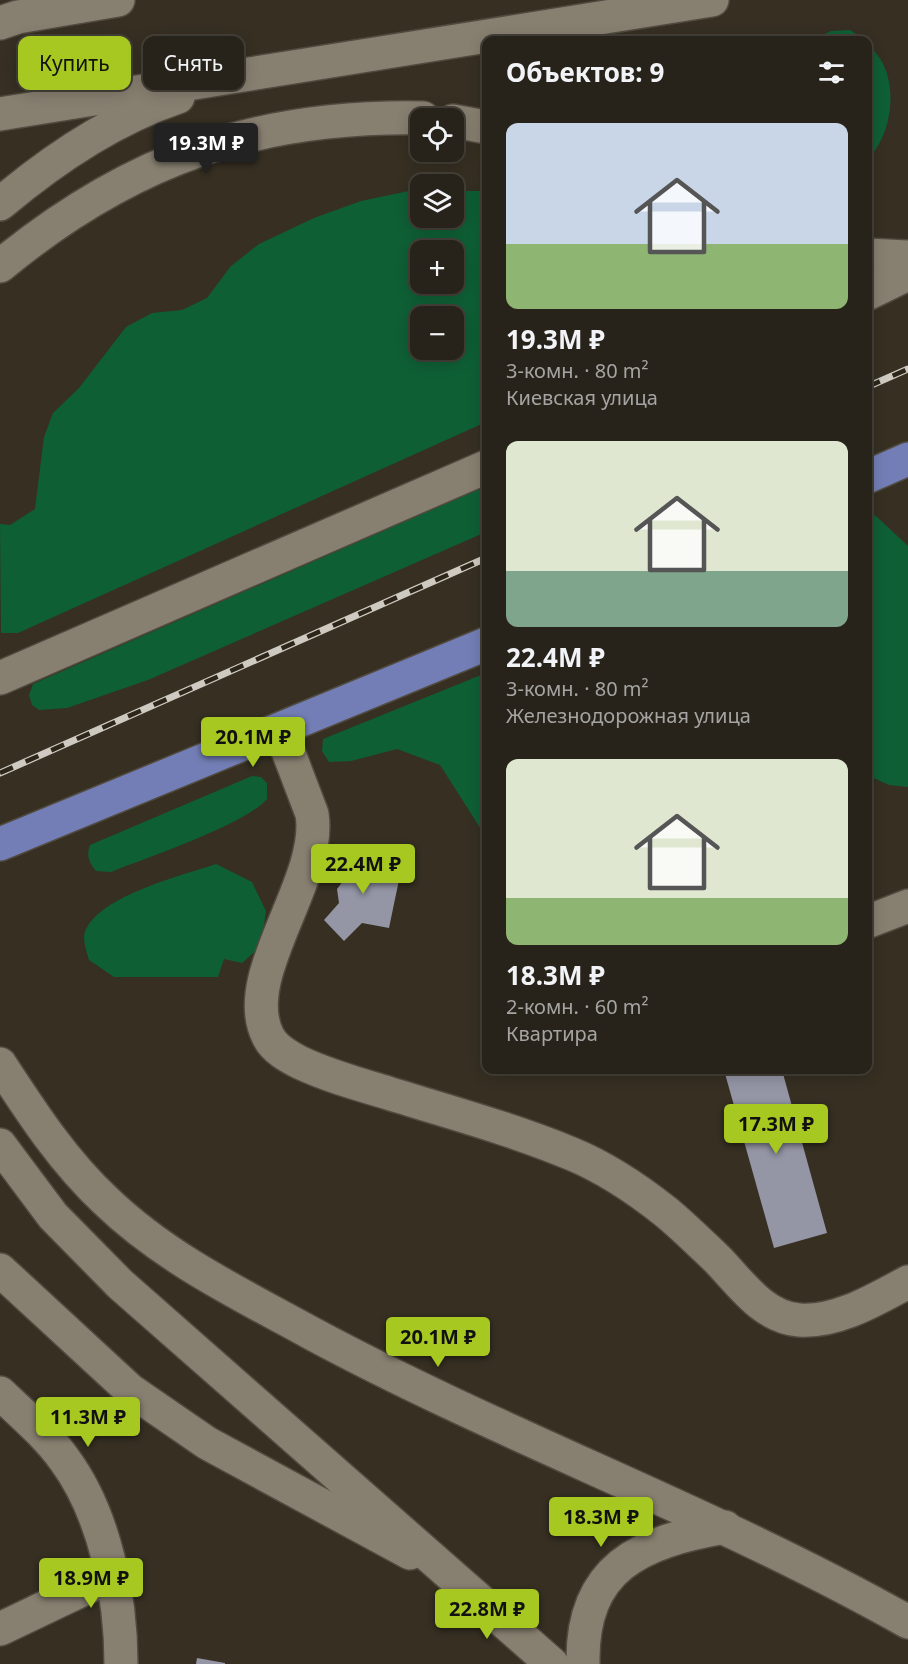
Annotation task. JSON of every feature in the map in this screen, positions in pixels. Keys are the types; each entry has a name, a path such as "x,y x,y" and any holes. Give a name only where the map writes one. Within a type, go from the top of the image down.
{"main road":[{"path":"872,475 908,459"},
{"path":"0,844 482,646"}],"street":[{"path":"11,14 118,0"},
{"path":"0,114 712,0"},
{"path":"0,204 65,154 116,125 173,99 251,72"},
{"path":"0,266 41,233 117,184 156,165 203,148 254,133 302,124 345,119 410,118"},
{"path":"464,123 482,126"},
{"path":"872,255 908,257"},
{"path":"872,292 908,274"},
{"path":"0,678 482,469"},
{"path":"280,729 314,826 308,858 264,984 260,1007 269,1039 282,1053 330,1075 522,1135 573,1154 622,1179 675,1221 717,1259 752,1298 776,1313 799,1320 831,1316 866,1304 908,1282"},
{"path":"872,920 908,906"},
{"path":"0,1064 70,1166 106,1202 151,1240 198,1271 375,1367 724,1527 908,1622"},
{"path":"0,1145 53,1216 120,1284 552,1664"},
{"path":"0,1270 130,1390 207,1443 456,1578"},
{"path":"0,1393 64,1458 81,1485 108,1562 121,1633 121,1664"},
{"path":"583,1664 582,1635 585,1621 596,1595 614,1571 635,1553 663,1540 724,1527"},
{"path":"0,1629 108,1562"}],"green space":[{"path":"850,30 859,36 820,36 831,31"},
{"path":"872,49 884,66 890,89 886,128 872,154"},
{"path":"409,191 410,228 464,228 464,191 482,191 482,424 18,633 1,633 0,524 10,525 35,509 44,437 53,413 79,388 126,327 152,313 182,310 207,298 231,266 259,244 314,218 361,201"},
{"path":"482,488 482,534 148,680 67,708 39,710 32,705 29,695 33,684"},
{"path":"872,515 908,546 908,787 889,785 872,777"},
{"path":"482,675 482,831 440,765 397,749 351,761 329,762 322,751 323,739"},
{"path":"252,776 261,777 267,783 267,799 238,819 194,840 111,872 96,871 92,865 88,856 90,845"},
{"path":"216,864 252,882 266,911 261,946 242,963 224,959 218,977 114,977 89,960 84,937 90,923 102,911 140,890"}],"building":[{"path":"366,846 374,870 400,875 389,928 362,923 344,941 324,920 339,903 337,889 346,877 339,855"},
{"path":"725,1074 783,1074 827,1233 774,1248"},
{"path":"197,1658 225,1663 225,1664 196,1664"}],"railway":[{"path":"872,385 908,369"},
{"path":"0,773 482,560"}]}
